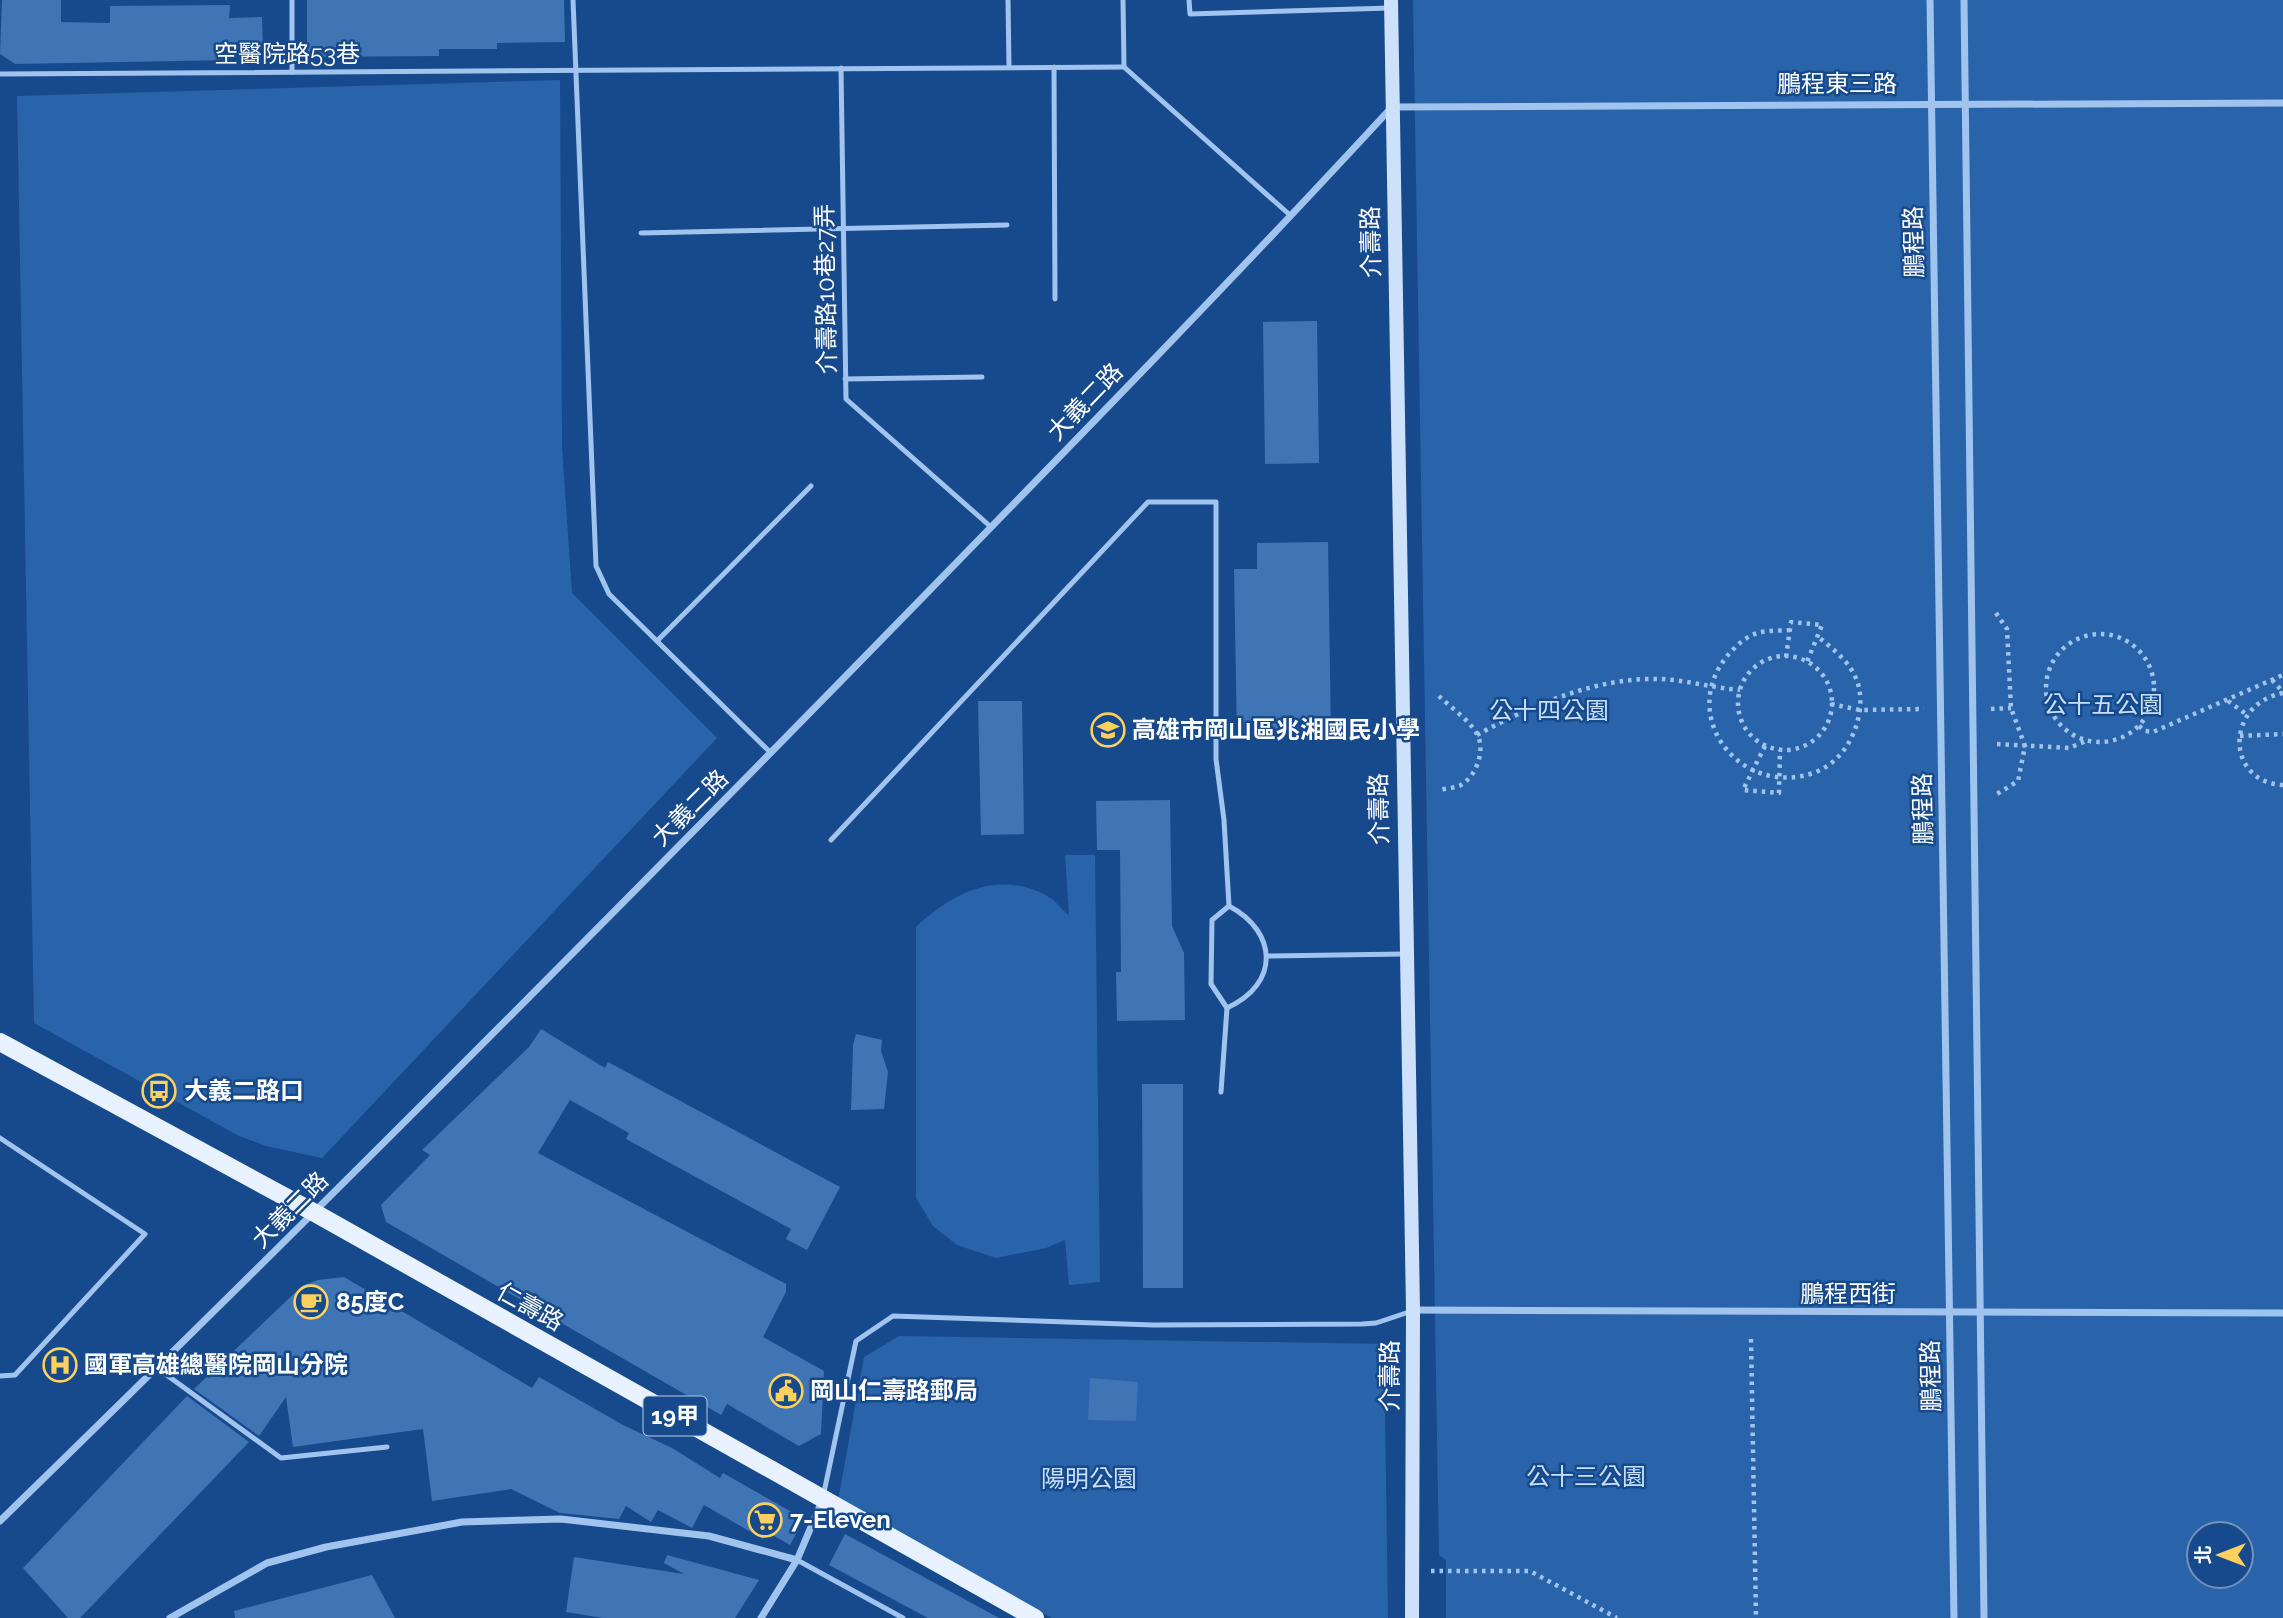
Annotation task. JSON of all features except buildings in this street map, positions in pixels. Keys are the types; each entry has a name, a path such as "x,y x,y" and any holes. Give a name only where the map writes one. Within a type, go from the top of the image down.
{"main road":[{"name":"介壽路","path":"1391,4 1404,954 1413,1310 1412,1618"},
{"name":"仁壽路","path":"0,1042 315,1213 1035,1618"}],"street":[{"name":"鵬程路","path":"1930,0 1954,1618"},
{"name":"鵬程路","path":"1964,0 1984,1618"},
{"name":"鵬程東三路","path":"1392,107 2283,103"},
{"name":"大義二路","path":"0,1521 315,1213 771,753 1291,216 1392,107"},
{"name":"鵬程西街","path":"1413,1310 2283,1313"},
{"path":"761,1618 797,1560 823,1500"},
{"path":"170,1618 267,1563 326,1547 462,1522 561,1519 588,1522 709,1536 797,1560"}],"lane":[{"path":"292,0 292,72"},
{"path":"573,0 596,566 609,594 771,753"},
{"path":"1123,0 1124,67"},
{"path":"1189,0 1190,14 1391,4"},
{"path":"1009,1 1009,67"},
{"path":"1054,67 1055,299"},
{"path":"574,70 1124,67 1291,216"},
{"name":"介壽路10巷27弄","path":"841,68 846,399 991,527"},
{"name":"空醫院路53巷","path":"0,74 574,70"},
{"path":"641,233 1007,225"},
{"path":"845,379 982,377"},
{"path":"657,640 811,486"},
{"path":"831,840 1148,502 1216,502 1216,758 1224,820 1229,906"},
{"path":"1227,1008 1244,1001 1262,982 1267,956 1258,930 1247,915 1229,906"},
{"path":"1221,1092 1227,1008 1211,984 1212,920 1229,906"},
{"path":"1267,956 1404,954"},
{"path":"0,1138 145,1234 15,1375 0,1376"},
{"path":"823,1500 856,1341 893,1316 1153,1325 1348,1324 1376,1323 1413,1310"},
{"path":"157,1368 281,1458 387,1447"},
{"path":"797,1560 903,1618"}],"path":[{"path":"1996,613 2007,629 2011,708 2025,746 2018,781 1997,794"},
{"path":"1786,657 1791,622 1822,625 1807,662"},
{"path":"1790,630 1757,633 1736,645 1720,664 1711,688 1710,713 1717,737 1731,757 1752,771 1779,779 1801,778 1824,769 1843,752 1856,730 1860,710 1857,681 1846,659 1817,636"},
{"path":"2098,633 2115,635 2132,643 2145,656 2153,673 2155,692 2150,710 2140,726 2124,737 2106,742 2087,741 2071,734 2059,722 2050,708 2046,691 2048,674 2055,658 2066,645 2081,637 2098,633"},
{"path":"1786,657 1807,662 1827,684 1831,704 1825,726 1817,738 1804,747 1780,750 1765,746 1747,732 1739,717 1740,690 1750,671 1763,661 1786,657"},
{"path":"2140,726 2145,731 2154,732 2283,675"},
{"path":"1477,735 1513,715 1600,687 1662,679 1740,690"},
{"path":"2272,680 2283,692"},
{"path":"2283,692 2269,695 2246,714 2240,736 2243,759 2252,771 2264,780 2283,785"},
{"path":"1439,696 1477,735 1481,748 1473,774 1460,786 1440,790"},
{"path":"2228,701 2246,714"},
{"path":"1831,704 1860,710 1925,709"},
{"path":"1991,709 2011,708"},
{"path":"2240,736 2283,734"},
{"path":"1997,744 2069,748 2087,741"},
{"path":"1765,746 1743,790 1779,793 1780,750"},
{"path":"1751,1339 1756,1618"},
{"path":"1411,1572 1530,1571 1617,1618"}],"green space":[{"path":"1413,0 2283,0 2283,1618 1446,1618 1446,1560 1439,1555"},
{"path":"560,80 562,447 572,593 717,738 322,1158 266,1146 239,1136 34,1023 17,96"},
{"path":"1065,855 1095,855 1100,1282 1069,1285 1065,1240 1046,1248 996,1258 957,1245 933,1226 916,1198 916,927 961,895 995,885 1031,889 1052,899 1069,915"},
{"name":"陽明公園","path":"899,1336 1384,1344 1388,1618 1052,1618 838,1501 864,1357"}],"place":[{"name":"高雄市岡山區兆湘國民小學","path":"1108,730"},
{"name":"大義二路口","path":"159,1091"},
{"name":"85度C","path":"311,1302"},
{"name":"國軍高雄總醫院岡山分院","path":"60,1365"},
{"name":"岡山仁壽路郵局","path":"786,1391"},
{"name":"7-Eleven","path":"765,1520"}],"park label":[{"name":"公十五公園","path":"2103,705"},
{"name":"公十四公園","path":"1549,711"},
{"name":"公十三公園","path":"1586,1477"}]}
